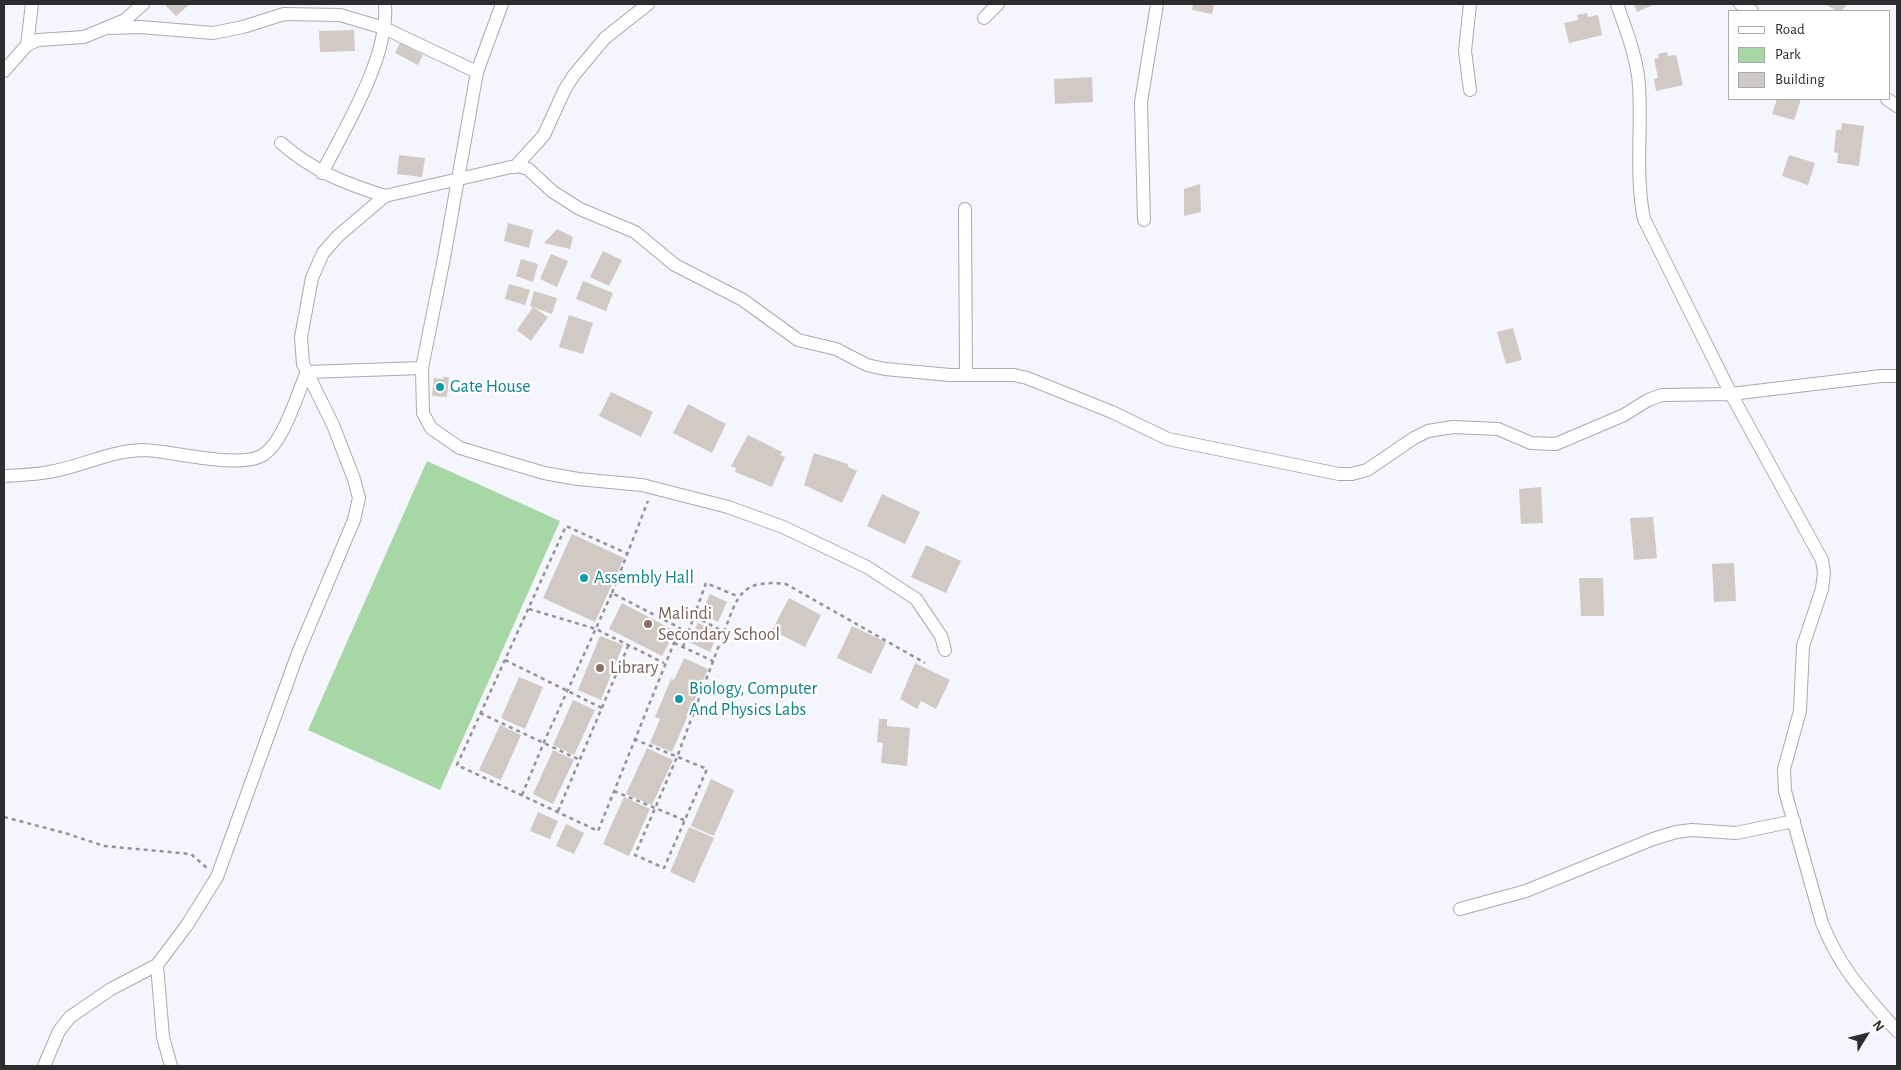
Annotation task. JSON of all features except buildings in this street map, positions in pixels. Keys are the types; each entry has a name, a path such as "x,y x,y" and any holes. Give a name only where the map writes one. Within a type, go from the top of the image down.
{"street":[{"path":"27,45 32,4"},
{"path":"4,71 27,45 46,38 84,37 110,28 124,20 143,4"},
{"path":"322,173 349,122 375,62 384,28 385,4"},
{"path":"502,4 477,72 444,258 422,368 424,413 427,421 440,436 460,448 544,473 654,488 728,507 782,527 867,567 916,599 941,636 945,650"},
{"path":"515,166 544,135 557,104 574,76 606,38 648,4"},
{"path":"984,18 998,4"},
{"path":"1144,220 1141,102 1157,4"},
{"path":"1470,4 1465,51 1470,90"},
{"path":"1617,4 1634,58 1639,85 1640,199 1644,219 1731,394 1822,560 1822,589 1802,646 1800,712 1784,769 1785,790 1822,923 1839,960 1849,976 1897,1030"},
{"path":"110,28 140,27 213,33 242,27 284,14 340,15 384,28 477,72"},
{"path":"280,143 300,160 322,173 385,196"},
{"path":"44,1066 59,1031 70,1017 86,1005 157,965 187,925 218,877 295,662 354,520 358,506 358,491 354,479 333,425 307,372 301,355 301,337 312,278 323,253 338,236 385,196 404,190 457,181 515,166 528,169 553,192 580,209 635,232 675,265 743,300 798,340 836,349 867,365 885,369 966,375 1014,375 1027,378 1112,412 1168,439 1338,474 1352,474 1367,470 1414,438 1428,431 1453,427 1498,429 1531,442 1556,444 1624,415 1648,400 1662,395 1731,394 1881,376 1897,376"},
{"path":"965,209 966,375"},
{"path":"307,372 422,368"},
{"path":"4,476 49,472 119,454 143,450 217,459 239,460 261,456 275,442 307,372"},
{"path":"1460,909 1526,891 1653,839 1676,832 1692,830 1736,833 1794,821"},
{"path":"157,965 163,1037 171,1066"}],"path":[{"path":"522,795 544,742 612,594 654,488"},
{"path":"612,594 680,628 598,831 457,765 566,526 628,554"},
{"path":"634,739 677,757 707,769 664,868 635,855 677,757 737,596 755,586 771,582 786,584 925,663"},
{"path":"683,647 706,583 737,596"},
{"path":"529,609 596,629 630,644 664,664"},
{"path":"694,616 724,632"},
{"path":"673,643 713,661"},
{"path":"558,811 630,644"},
{"path":"505,660 602,708"},
{"path":"480,713 580,760"},
{"path":"614,791 684,820"},
{"path":"4,817 65,833 104,846 191,854 218,877"}],"green space":[{"path":"427,461 560,521 440,790 308,730"}],"place":[{"name":"Gate House","path":"440,387"},
{"name":"Assembly Hall","path":"584,578"},
{"name":"Malindi Secondary School","path":"648,624"},
{"name":"Library","path":"600,668"},
{"name":"Biology, Computer And Physics Labs","path":"679,699"}]}
